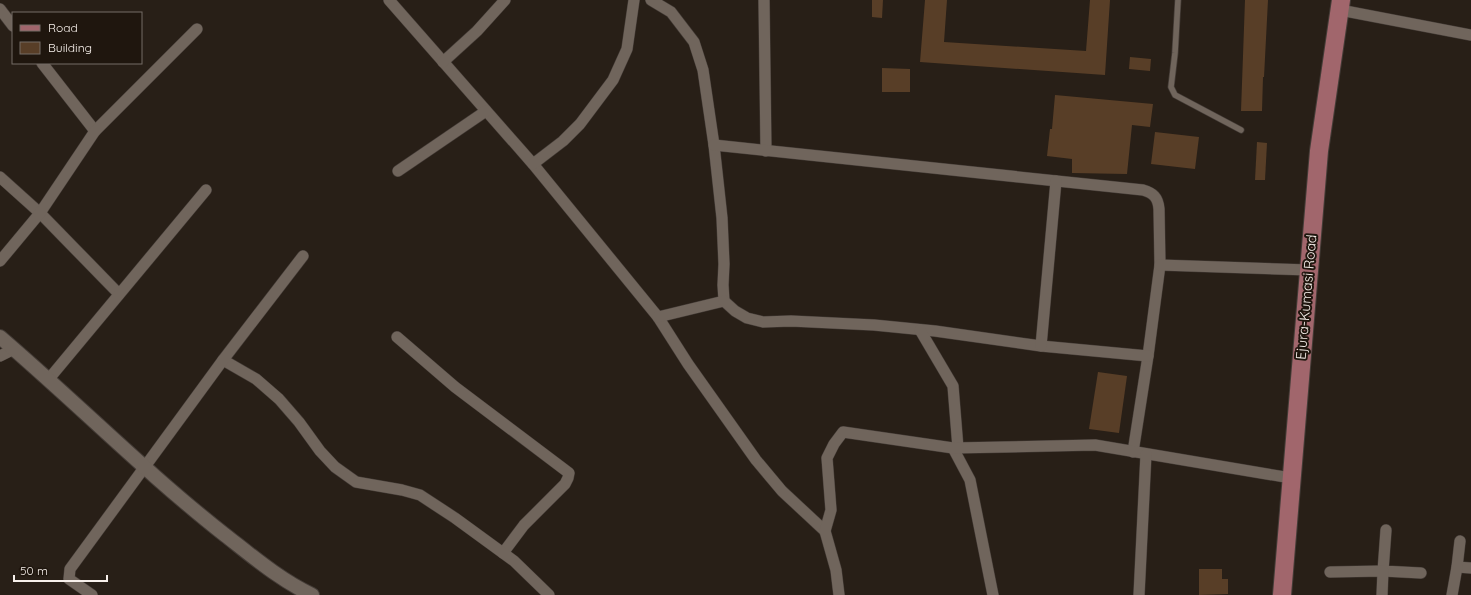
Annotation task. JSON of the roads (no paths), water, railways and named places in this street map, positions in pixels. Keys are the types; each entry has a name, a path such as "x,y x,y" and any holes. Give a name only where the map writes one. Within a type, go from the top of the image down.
{"main road":[{"name":"Ejura-Kumasi Road","path":"1282,595 1318,152 1341,5"}],"street":[{"path":"389,0 533,164 658,317 688,364 756,460 782,491 825,531 836,570 839,595"},
{"path":"443,62 477,31 505,0"},
{"path":"533,164 563,141 580,124 613,80 627,49 634,0"},
{"path":"651,0 671,12 694,42 703,70 714,145 722,218 724,301 735,311 747,318 763,322 791,321 866,324 1041,346 1148,356"},
{"path":"764,0 766,151"},
{"path":"1341,5 1471,35"},
{"path":"0,9 12,25"},
{"path":"0,261 40,213 95,131 197,29"},
{"path":"43,64 95,131"},
{"path":"398,171 486,111"},
{"path":"714,145 1143,190 1152,193 1158,201 1159,208 1160,266 1133,452"},
{"path":"0,177 40,213 119,294"},
{"path":"1041,346 1056,181"},
{"path":"48,380 206,190"},
{"path":"92,595 69,579 70,569 223,360 303,256"},
{"path":"1160,266 1309,270"},
{"path":"658,317 724,301"},
{"path":"920,330 952,386 956,448 970,480 993,595"},
{"path":"0,337 191,508 267,568 298,588 312,595"},
{"path":"397,337 455,387 569,473 565,484 524,525 503,553"},
{"path":"0,356 14,349"},
{"path":"223,360 256,379 279,399 299,422 320,451 335,467 356,482 402,490 420,495 514,560 549,595"},
{"path":"825,531 831,510 827,458 834,444 843,432 956,448 1095,445 1291,478"},
{"path":"1139,595 1146,454"},
{"path":"1382,595 1382,571 1386,530"},
{"path":"1452,595 1460,541"},
{"path":"1457,567 1471,568"},
{"path":"1330,572 1382,571 1421,573"}],"lane":[{"path":"1178,0 1175,53 1171,87 1175,95 1241,130"}]}
